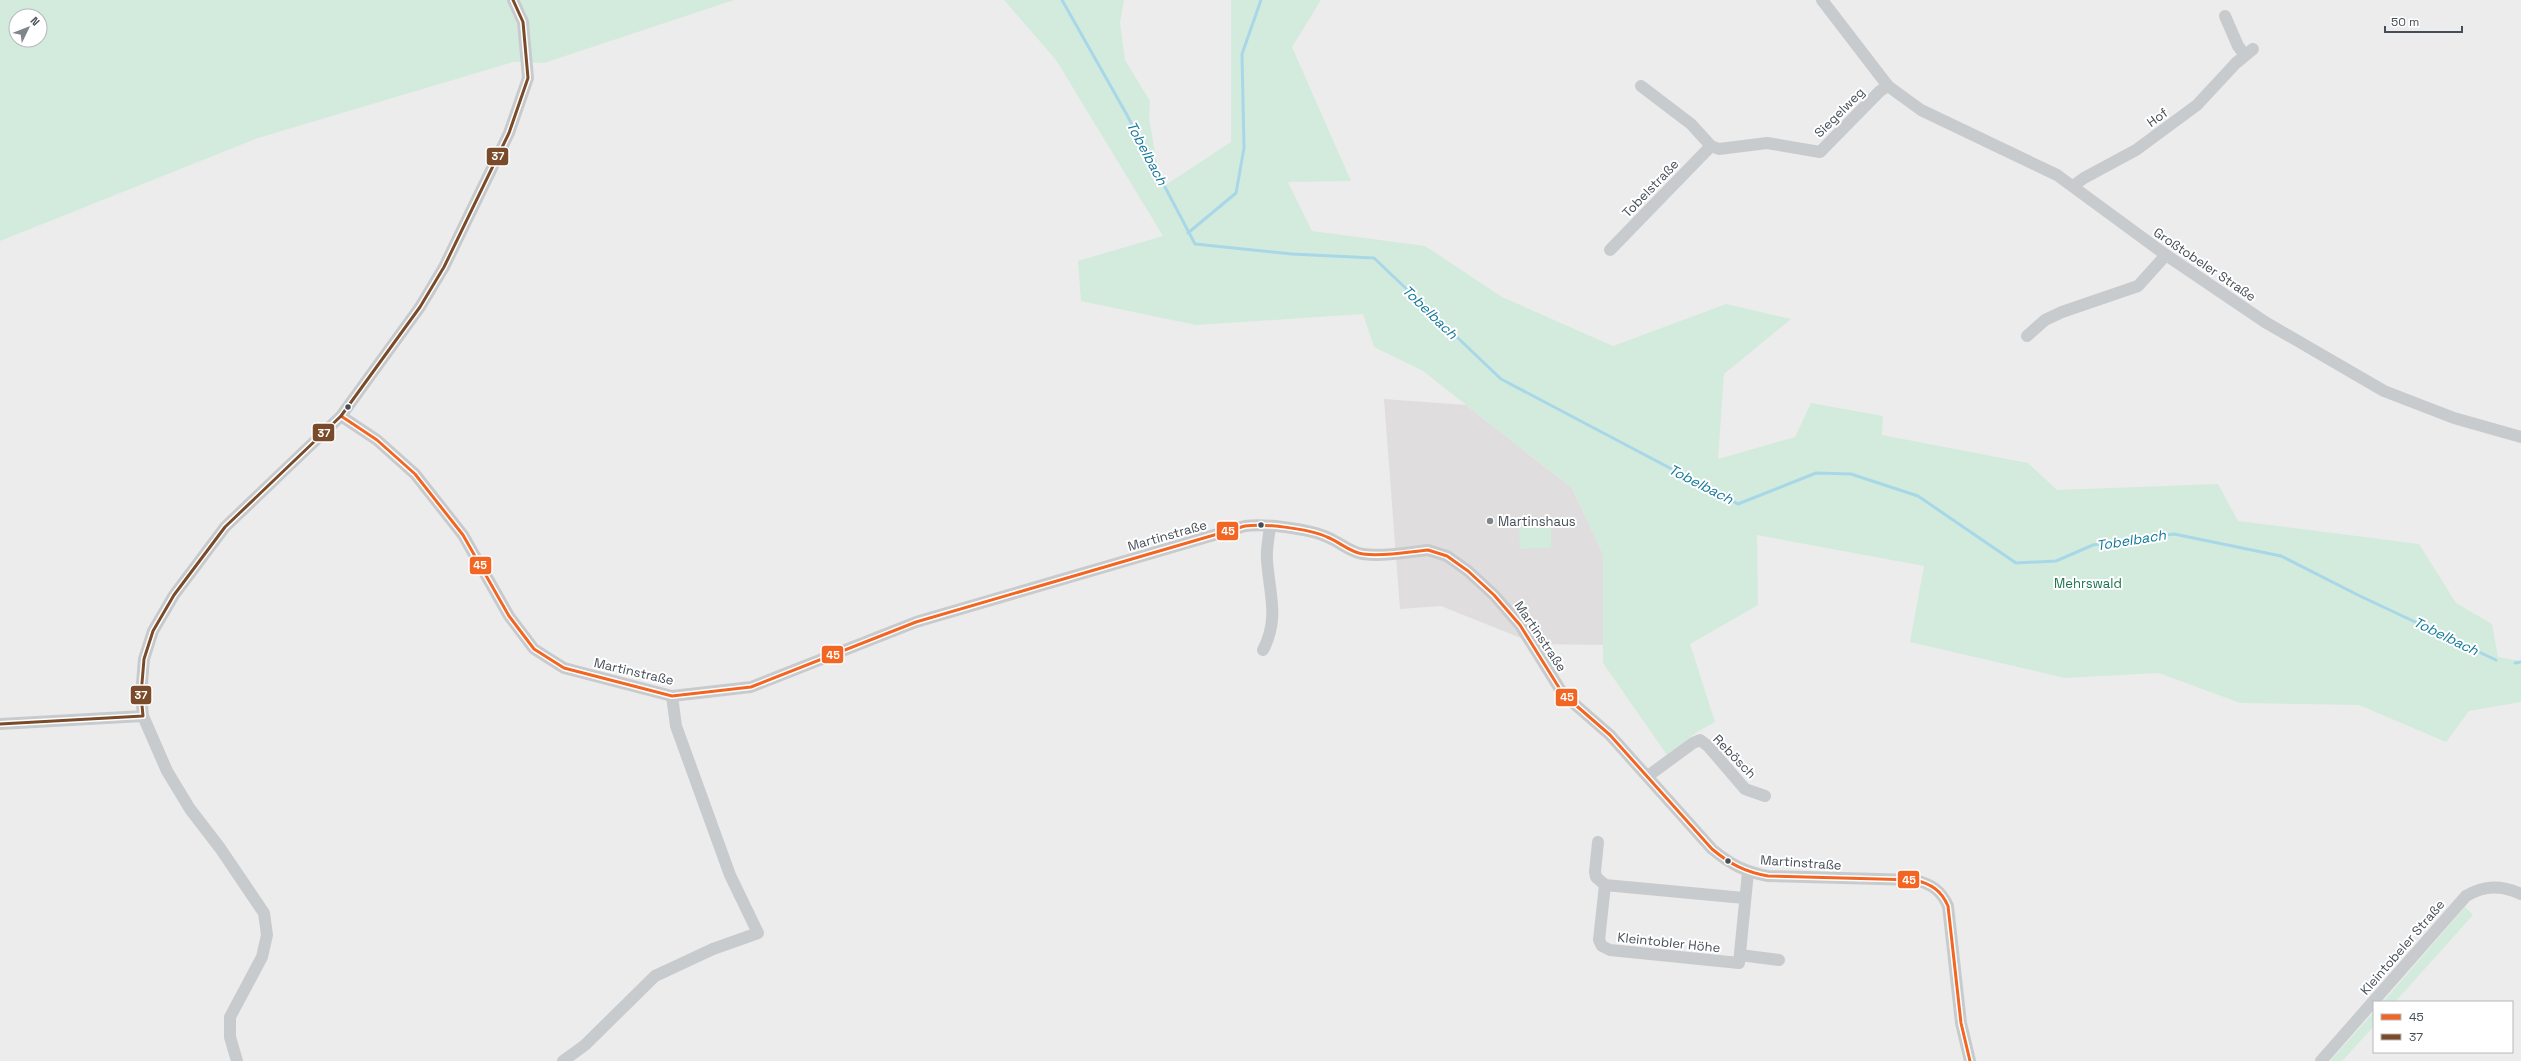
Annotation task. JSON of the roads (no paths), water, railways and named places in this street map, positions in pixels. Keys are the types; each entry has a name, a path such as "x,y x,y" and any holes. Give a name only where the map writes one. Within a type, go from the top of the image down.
{"street":[{"path":"237,1061 230,1037 230,1017 262,957 267,935 264,913 220,848 190,809 167,771 143,716 141,695 144,659 153,631 174,595 225,527 318,441 341,416 424,300 482,192 509,133 528,78 523,22 514,0"},
{"name":"Großtobeler Straße","path":"1822,0 1888,86 1921,110 2057,175 2166,255 2265,322 2384,391 2454,418 2521,438"},
{"name":"Hof","path":"2073,186 2084,178 2136,150 2197,105 2249,52 2238,46 2225,16"},
{"path":"1641,86 1691,124 1711,146"},
{"name":"Siegelweg","path":"1711,146 1718,149 1731,149 1767,143 1820,152 1880,91 1888,86"},
{"name":"Tobelstraße","path":"1610,250 1711,146"},
{"path":"2027,336 2045,320 2062,312 2138,286 2166,255"},
{"name":"Martinstraße","path":"341,416 377,440 415,474 463,535 509,616 534,649 564,668 672,696 714,693 751,687 916,622 987,600 1245,526 1258,524 1326,536 1350,551 1364,554 1428,550 1447,556 1468,571 1494,595 1520,626 1563,694 1610,735 1712,849 1727,862 1748,872 1768,876 1915,880 1934,888 1940,893 1948,906 1961,1023 1970,1061"},
{"path":"1263,650 1271,628 1274,601 1267,559 1270,526"},
{"path":"563,1061 585,1045 655,976 701,954 758,933 730,875 676,726 672,696"},
{"path":"0,724 143,716"},
{"name":"Rebösch","path":"1648,776 1693,743 1700,740 1708,746 1745,789 1765,796"},
{"path":"1598,842 1595,872 1596,876 1605,885 1744,898"},
{"path":"1748,872 1744,898 1740,955 1779,960"},
{"name":"Kleintobler Höhe","path":"1605,885 1599,940 1602,946 1610,950 1739,963 1740,955"},
{"name":"Kleintobeler Straße","path":"2374,1001 2466,896 2486,887 2508,888 2521,894"},
{"name":"Kleintobeler Straße","path":"2321,1061 2373,1002"}],"waterway":[{"name":"Tobelbach","path":"1062,0 1127,115 1195,244 1292,254 1374,258 1501,379 1738,504 1816,473 1851,474 1918,496 2016,563 2056,561 2093,545 2174,534 2281,556 2360,596 2496,660"},
{"path":"1188,233 1236,193 1244,148 1242,54 1261,0"},
{"name":"Tobelbach","path":"2515,663 2521,662"}],"place":[{"name":"Martinshaus","path":"1490,521"}],"park label":[{"name":"Mehrswald","path":"2088,583"}]}
